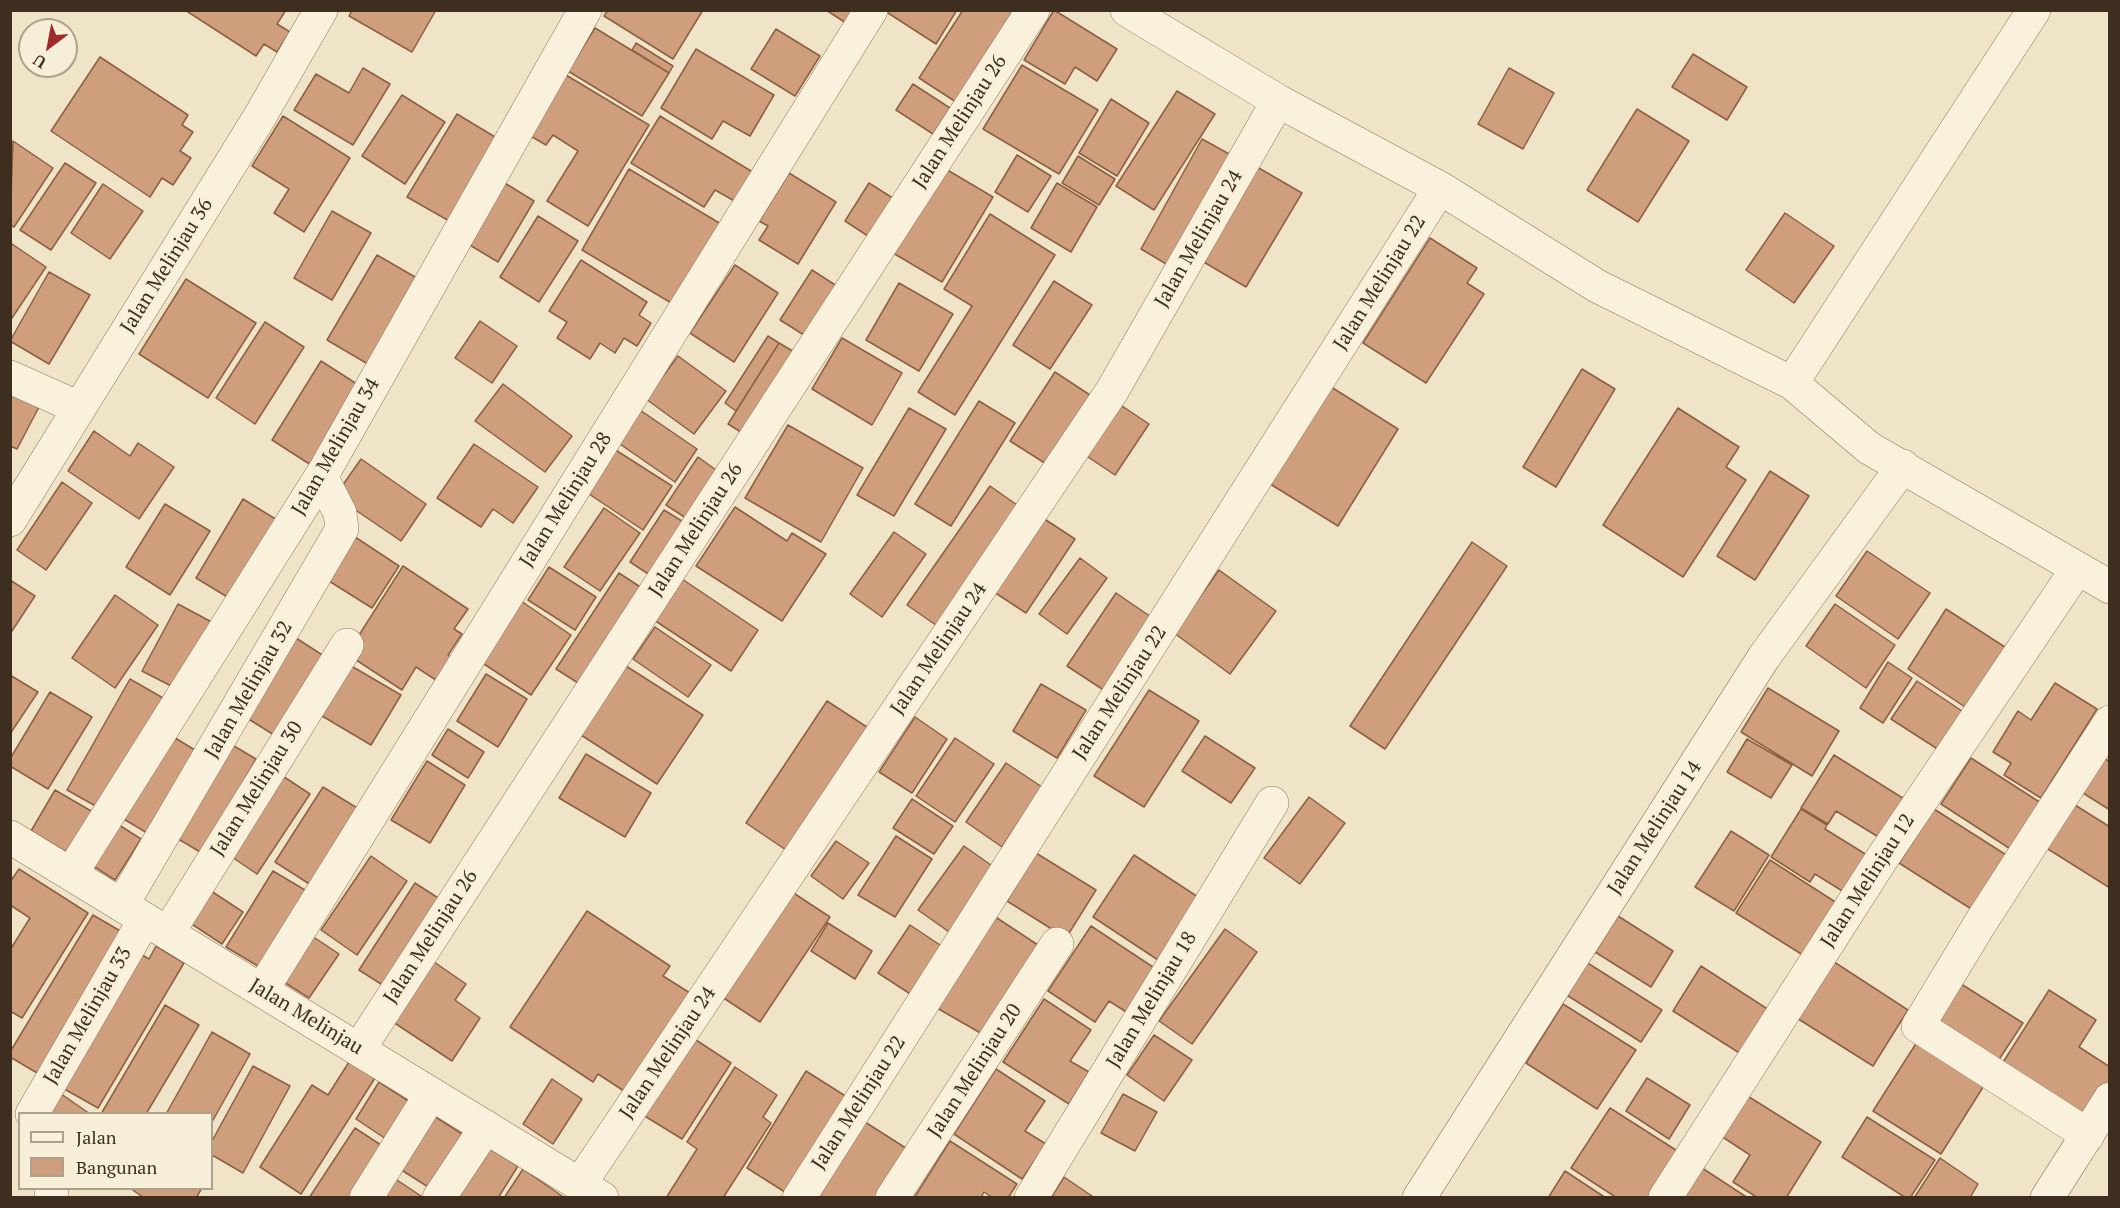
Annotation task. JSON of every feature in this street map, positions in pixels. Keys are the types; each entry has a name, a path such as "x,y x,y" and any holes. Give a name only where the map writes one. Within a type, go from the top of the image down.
{"street":[{"name":"Jalan Melinjau 36","path":"10,520 259,118 321,10"},
{"name":"Jalan Melinjau 34","path":"71,874 325,470 585,10"},
{"name":"Jalan Melinjau 28","path":"262,990 871,10"},
{"name":"Jalan Melinjau 26","path":"359,1049 1033,10"},
{"path":"1127,10 1278,101 1440,188 1597,286 1792,383 1869,448 2109,588"},
{"path":"1792,383 2034,10"},
{"name":"Jalan Melinjau 24","path":"591,1191 1112,391 1278,101"},
{"name":"Jalan Melinjau 22","path":"799,1197 1440,188"},
{"path":"10,377 79,408"},
{"name":"Jalan Melinjau 14","path":"1419,1197 1764,657 1903,466"},
{"name":"Jalan Melinjau 32","path":"145,919 342,529 340,513 323,480 325,470"},
{"name":"Jalan Melinjau 12","path":"1665,1197 1881,861 2077,569"},
{"name":"Jalan Melinjau 30","path":"145,919 347,645"},
{"path":"2088,1135 1918,1026 1981,922 2109,722"},
{"name":"Jalan Melinjau 18","path":"1031,1197 1272,803"},
{"name":"Jalan Melinjau","path":"10,837 591,1191"},
{"name":"Jalan Melinjau 33","path":"33,1112 145,919"},
{"name":"Jalan Melinjau 20","path":"892,1197 1057,944"},
{"path":"366,1197 431,1094"},
{"path":"2047,1197 2109,1099"},
{"path":"439,1197 486,1127"}],"building":[{"path":"185,10 286,10 277,24 290,32 277,52 264,44 256,56"},
{"path":"352,10 436,10 412,52 349,16"},
{"path":"608,10 703,10 673,59 604,16"},
{"path":"826,10 854,10 846,23"},
{"path":"889,10 957,10 936,44 888,13"},
{"path":"963,10 1015,10 956,102 919,78"},
{"path":"1054,10 1117,49 1097,81 1075,67 1065,84 1024,60"},
{"path":"595,28 669,73 642,116 568,71"},
{"path":"776,29 820,56 795,96 751,69"},
{"path":"636,43 673,66 669,73 632,50"},
{"path":"696,49 774,95 750,136 723,121 712,139 661,108"},
{"path":"1693,54 1747,87 1727,120 1672,87"},
{"path":"100,57 188,115 182,125 193,132 180,151 191,158 173,185 162,178 150,197 51,131"},
{"path":"1022,65 1098,110 1059,174 983,129"},
{"path":"363,68 390,84 353,145 294,110 316,74 349,93"},
{"path":"1509,68 1554,93 1523,149 1478,124"},
{"path":"556,69 649,125 588,226 547,201 578,151 553,135 546,145 520,130"},
{"path":"913,84 950,108 933,134 896,110"},
{"path":"1177,91 1215,114 1154,210 1116,186"},
{"path":"402,95 445,122 405,184 362,156"},
{"path":"1111,99 1149,123 1117,176 1079,153"},
{"path":"1637,109 1689,141 1638,222 1587,190"},
{"path":"457,114 500,140 451,222 407,197"},
{"path":"283,116 350,158 304,232 274,213 289,189 252,166"},
{"path":"660,116 756,174 738,203 715,190 704,207 631,163"},
{"path":"1202,139 1240,160 1178,271 1141,249"},
{"path":"13,141 53,168 14,227 10,225"},
{"path":"1017,155 1051,176 1028,212 995,192"},
{"path":"1078,156 1115,179 1099,205 1062,183"},
{"path":"65,163 96,183 51,250 20,230"},
{"path":"939,165 993,197 942,282 888,250"},
{"path":"1257,167 1302,193 1246,287 1202,261"},
{"path":"629,169 721,224 673,304 582,250"},
{"path":"789,173 836,202 798,264 759,240 768,226 759,221"},
{"path":"495,177 534,201 498,262 458,238"},
{"path":"869,183 899,202 874,240 845,221"},
{"path":"1057,183 1097,207 1071,252 1031,228"},
{"path":"103,184 143,211 110,259 71,233"},
{"path":"332,211 371,233 332,300 294,278"},
{"path":"1785,213 1834,246 1794,303 1746,270"},
{"path":"990,214 1055,255 955,415 918,392 972,306 944,289"},
{"path":"538,216 578,241 539,302 500,277"},
{"path":"1430,238 1477,268 1467,283 1484,294 1426,383 1363,343"},
{"path":"12,244 46,267 10,321 10,246"},
{"path":"377,255 422,281 373,367 327,340"},
{"path":"581,260 647,302 639,315 651,323 637,346 624,338 615,353 600,343 590,359 557,338 567,322 549,311"},
{"path":"735,265 778,293 734,362 690,333"},
{"path":"812,270 843,290 812,340 780,320"},
{"path":"49,272 90,295 49,364 10,341"},
{"path":"186,279 256,323 208,398 139,354"},
{"path":"1054,281 1092,305 1050,369 1013,345"},
{"path":"899,283 953,314 919,371 866,340"},
{"path":"480,321 517,346 492,383 455,358"},
{"path":"265,322 304,347 255,424 216,398"},
{"path":"768,336 779,343 736,411 725,403"},
{"path":"842,338 902,373 872,425 812,389"},
{"path":"779,343 801,356 749,437 728,424"},
{"path":"678,356 726,391 694,434 646,399"},
{"path":"321,361 360,386 311,465 272,440"},
{"path":"1582,369 1615,389 1556,487 1523,467"},
{"path":"1055,372 1096,399 1051,467 1010,441"},
{"path":"503,384 572,436 545,472 475,421"},
{"path":"1328,385 1398,429 1338,526 1267,482"},
{"path":"10,391 39,407 17,449 10,446"},
{"path":"979,401 1015,423 951,526 915,504"},
{"path":"1116,402 1149,424 1115,475 1082,453"},
{"path":"637,408 697,449 675,482 614,440"},
{"path":"909,408 946,429 894,516 857,495"},
{"path":"1678,408 1739,447 1726,467 1746,480 1683,577 1603,525"},
{"path":"788,425 863,468 821,542 745,498"},
{"path":"94,431 130,456 138,443 174,467 139,519 68,471"},
{"path":"474,444 538,487 513,523 493,509 481,527 437,498"},
{"path":"614,449 672,486 643,530 586,492"},
{"path":"698,457 723,475 692,522 666,505"},
{"path":"361,459 426,504 401,541 335,496"},
{"path":"1770,471 1809,496 1755,580 1717,556"},
{"path":"62,482 92,503 46,570 17,550"},
{"path":"990,486 1027,512 943,630 907,605"},
{"path":"243,499 282,523 234,601 196,578"},
{"path":"165,504 210,531 170,595 126,567"},
{"path":"735,507 787,541 792,533 826,554 782,621 696,566"},
{"path":"604,508 640,533 600,591 564,567"},
{"path":"664,510 690,526 656,579 630,562"},
{"path":"1043,518 1075,539 1026,613 994,592"},
{"path":"894,532 926,554 882,617 850,594"},
{"path":"349,533 399,566 372,608 321,576"},
{"path":"1472,542 1507,566 1385,749 1350,726"},
{"path":"1867,551 1930,593 1898,639 1836,596"},
{"path":"1080,558 1107,578 1067,634 1039,614"},
{"path":"403,566 468,609 454,629 462,634 448,655 459,663 445,686 416,667 402,690 347,654"},
{"path":"549,567 596,597 575,630 528,600"},
{"path":"1219,570 1276,611 1230,674 1174,633"},
{"path":"619,573 648,592 586,688 556,669"},
{"path":"682,579 758,630 731,671 654,620"},
{"path":"10,580 35,596 10,634"},
{"path":"1116,593 1154,619 1105,691 1067,666"},
{"path":"115,595 158,625 115,688 72,658"},
{"path":"521,601 571,635 531,695 481,662"},
{"path":"178,604 221,627 177,689 142,671"},
{"path":"1835,604 1895,645 1866,688 1806,646"},
{"path":"1946,609 2008,649 1968,709 1908,669"},
{"path":"655,627 711,665 688,697 633,659"},
{"path":"293,636 330,660 279,738 242,715"},
{"path":"341,660 401,695 371,745 312,710"},
{"path":"1888,662 1912,678 1883,723 1860,708"},
{"path":"626,666 703,715 657,784 581,735"},
{"path":"486,674 527,699 498,747 457,721"},
{"path":"10,675 38,692 10,734"},
{"path":"130,679 163,698 101,809 67,790"},
{"path":"1917,681 1965,713 1939,750 1891,719"},
{"path":"2055,683 2097,709 2041,798 2004,775 2011,763 1993,752 2018,711 2031,720"},
{"path":"1041,684 1086,710 1057,758 1013,731"},
{"path":"1768,688 1839,731 1812,776 1741,732"},
{"path":"1149,690 1199,721 1144,807 1094,776"},
{"path":"50,692 92,717 48,789 10,766 10,759"},
{"path":"827,701 870,729 789,852 746,823"},
{"path":"915,717 947,739 912,793 879,772"},
{"path":"448,729 484,752 468,778 432,755"},
{"path":"172,736 203,755 154,837 122,818"},
{"path":"1205,736 1255,768 1231,803 1182,771"},
{"path":"955,738 994,764 955,822 916,796"},
{"path":"222,739 256,759 202,853 168,833"},
{"path":"1747,739 1792,765 1771,798 1727,772"},
{"path":"586,754 651,793 625,837 559,798"},
{"path":"2097,754 2110,762 2110,810 2075,788"},
{"path":"1834,755 1909,802 1885,841 1836,811 1828,824 1801,808"},
{"path":"1971,758 2041,803 2012,850 1941,804"},
{"path":"427,761 465,785 430,843 391,820"},
{"path":"1006,763 1042,787 1002,847 966,822"},
{"path":"272,769 310,794 257,874 220,849"},
{"path":"323,787 362,811 314,887 275,862"},
{"path":"55,790 98,815 73,856 31,831"},
{"path":"1309,797 1345,823 1300,884 1264,858"},
{"path":"912,799 953,826 934,854 893,828"},
{"path":"2067,800 2110,827 2110,888 2040,844"},
{"path":"1801,809 1827,825 1825,829 1875,860 1852,897 1815,874 1810,882 1771,857"},
{"path":"1934,809 2011,858 1976,912 1899,863"},
{"path":"116,823 141,839 115,880 90,864"},
{"path":"1731,831 1769,855 1734,911 1695,887"},
{"path":"896,836 932,859 895,917 858,895"},
{"path":"836,841 869,863 843,899 811,876"},
{"path":"964,846 998,870 952,934 918,910"},
{"path":"1036,853 1096,890 1066,938 1007,901"},
{"path":"1134,855 1198,897 1158,960 1093,917"},
{"path":"371,856 407,881 357,955 321,930"},
{"path":"1770,860 1840,905 1806,957 1736,913"},
{"path":"19,869 88,913 22,1018 10,1011 10,950 30,918 10,905 10,882"},
{"path":"273,871 310,893 263,969 226,947"},
{"path":"415,883 449,905 392,991 359,970"},
{"path":"202,885 243,912 222,944 181,917"},
{"path":"792,892 830,917 760,1022 722,997"},
{"path":"587,911 670,966 663,976 690,993 624,1091 598,1074 593,1082 510,1027"},
{"path":"93,915 129,936 44,1077 10,1057 10,1052"},
{"path":"994,916 1044,949 984,1035 937,1008"},
{"path":"1618,916 1673,951 1651,987 1595,952"},
{"path":"828,923 872,951 855,979 811,951"},
{"path":"910,925 946,949 915,997 878,973"},
{"path":"1091,926 1156,969 1128,1013 1109,1001 1095,1022 1048,991"},
{"path":"1225,929 1257,952 1192,1044 1159,1021"},
{"path":"309,934 339,954 309,998 279,979"},
{"path":"156,946 184,963 98,1108 59,1086 139,953 149,959"},
{"path":"424,955 466,984 455,1000 480,1018 452,1061 384,1016"},
{"path":"1828,958 1908,1010 1873,1066 1792,1015"},
{"path":"1586,962 1662,1010 1641,1042 1565,994"},
{"path":"1701,966 1769,1010 1741,1054 1673,1011"},
{"path":"1958,982 2023,1023 1996,1064 1932,1023"},
{"path":"2049,990 2096,1020 2079,1047 2110,1067 2110,1082 2085,1121 2000,1067"},
{"path":"1044,999 1091,1030 1070,1061 1089,1072 1069,1104 1003,1062"},
{"path":"1563,1004 1636,1050 1597,1109 1526,1063"},
{"path":"165,1005 199,1025 147,1112 102,1112"},
{"path":"212,1032 250,1054 213,1120 213,1112 167,1112"},
{"path":"1154,1035 1192,1060 1164,1101 1127,1075"},
{"path":"693,1038 731,1063 682,1139 643,1115"},
{"path":"1917,1042 1985,1084 1941,1154 1873,1111"},
{"path":"349,1062 375,1078 301,1194 260,1167 312,1085 328,1095"},
{"path":"253,1066 290,1086 243,1173 213,1156 213,1139"},
{"path":"735,1067 777,1095 763,1117 771,1123 723,1198 666,1198 697,1149 687,1142"},
{"path":"996,1069 1045,1101 1025,1131 1046,1144 1022,1179 954,1134"},
{"path":"806,1071 847,1097 788,1194 747,1168"},
{"path":"1647,1078 1690,1105 1669,1139 1626,1111"},
{"path":"552,1079 582,1099 553,1144 523,1124"},
{"path":"379,1082 419,1108 395,1145 356,1119"},
{"path":"57,1091 87,1112 43,1112"},
{"path":"1123,1094 1157,1112 1135,1151 1101,1133"},
{"path":"1746,1095 1821,1142 1786,1198 1758,1198 1733,1182 1750,1155 1721,1136"},
{"path":"1610,1108 1679,1152 1650,1198 1617,1198 1571,1168"},
{"path":"429,1113 467,1137 433,1190 395,1166"},
{"path":"1867,1117 1935,1160 1910,1198 1906,1198 1842,1157"},
{"path":"865,1122 912,1152 883,1198 817,1198"},
{"path":"355,1128 390,1151 359,1198 309,1198"},
{"path":"950,1141 1017,1184 1008,1198 993,1198 984,1192 981,1198 914,1198"},
{"path":"481,1143 518,1166 498,1198 447,1198"},
{"path":"1940,1158 1978,1184 1970,1198 1914,1198"},
{"path":"1699,1166 1748,1198 1679,1198"},
{"path":"523,1169 562,1196 561,1198 504,1198"},
{"path":"1565,1171 1606,1198 1548,1198"},
{"path":"388,1174 424,1198 372,1198"},
{"path":"1064,1177 1095,1198 1051,1198"},
{"path":"133,1190 201,1190 196,1198 144,1198"}]}
